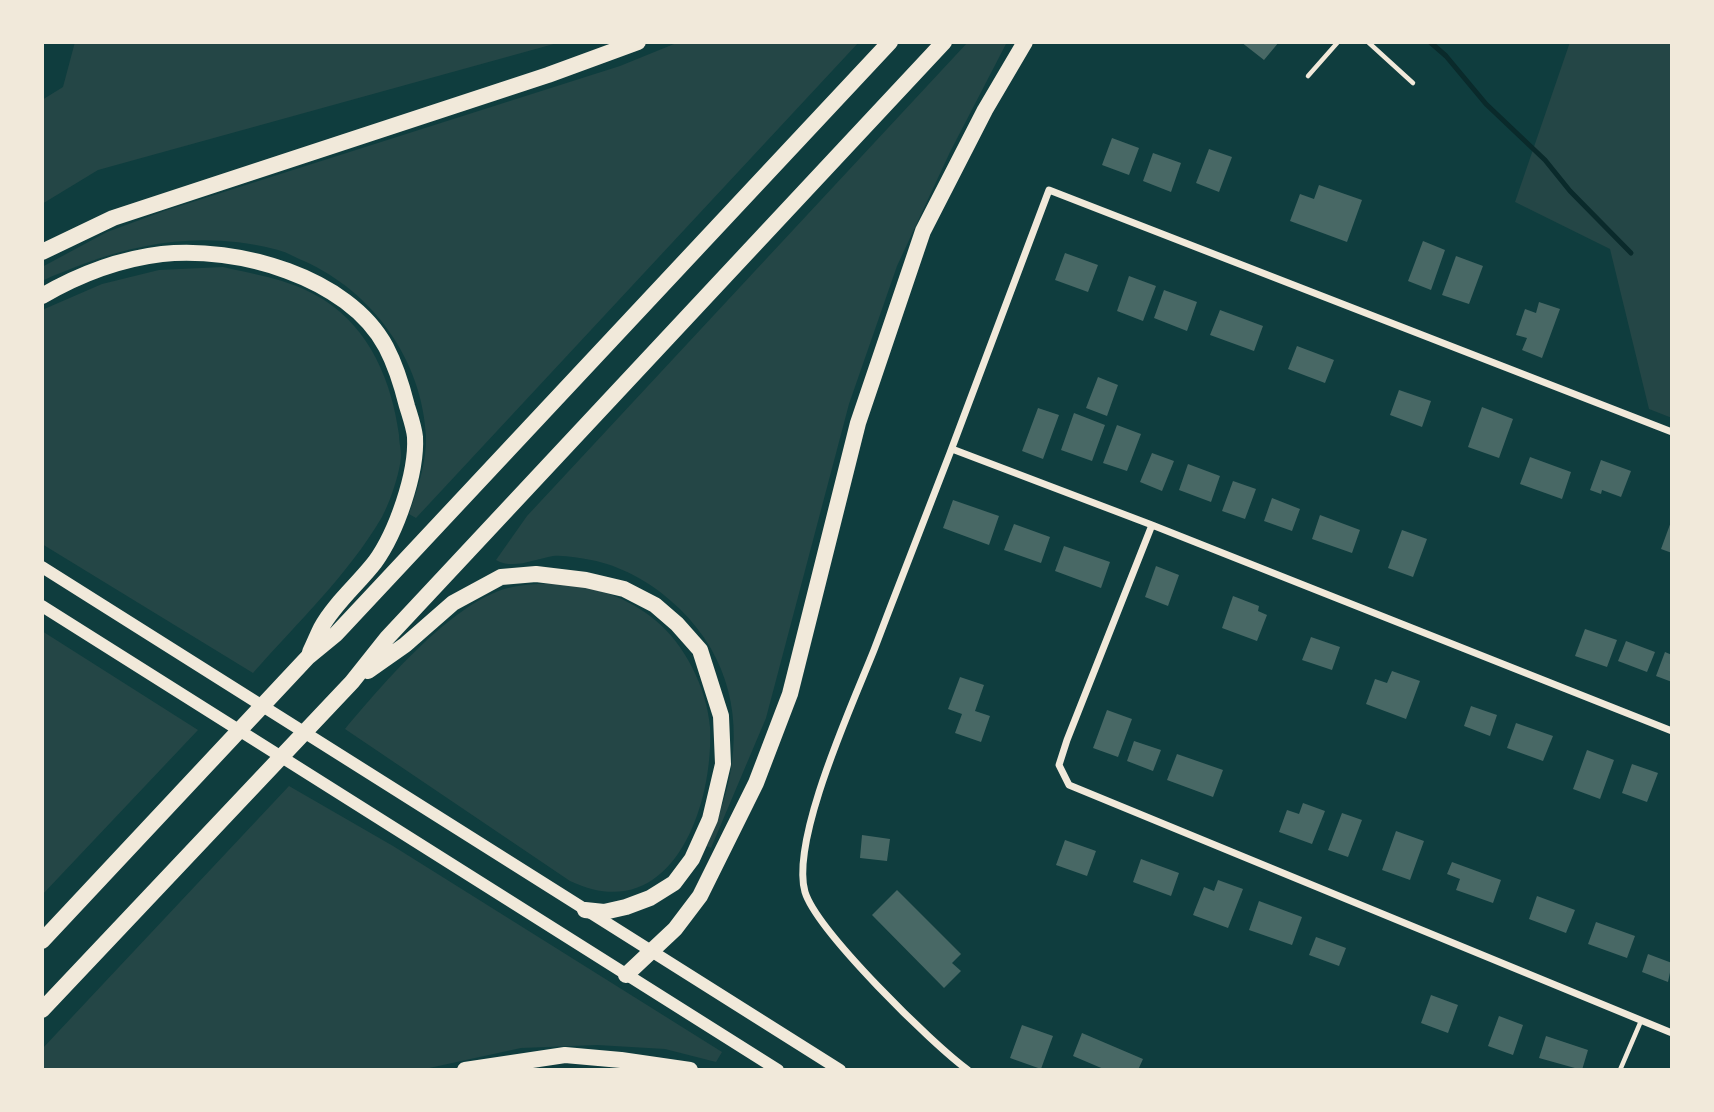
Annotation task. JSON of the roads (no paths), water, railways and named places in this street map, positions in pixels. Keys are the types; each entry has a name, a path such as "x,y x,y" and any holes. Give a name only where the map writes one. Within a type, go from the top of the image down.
{"highway":[{"path":"42,252 113,218 548,75 638,42"},
{"path":"42,941 308,657 336,634 890,42"},
{"path":"42,1010 352,682 387,638 944,42"},
{"path":"626,975 674,929 700,896 756,783 790,694 858,423 923,231 985,110 1025,42"},
{"path":"42,296 103,267 160,254 245,260 287,270 319,283 370,324 386,345 401,380 415,438 410,480 398,519 376,560 322,626 308,657"},
{"path":"352,682 405,645 453,603 501,577 536,574 586,580 624,589 655,604 677,624 700,650 721,716 723,764 710,819 692,859 674,883 650,898 626,907 604,912 585,910"},
{"path":"465,1070 565,1055 690,1070"}],"main road":[{"path":"42,567 840,1070"},
{"path":"42,607 778,1070"}],"street":[{"path":"968,1070 948,1055 873,979 818,918 805,891 803,857 824,779 1049,190 1672,432"},
{"path":"952,449 1152,524 1672,731"},
{"path":"1152,524 1059,765 1069,785 1672,1033"}],"lane":[{"path":"1308,76 1338,42"},
{"path":"1368,42 1413,83"},
{"path":"1620,1070 1642,1020"}],"waterway":[{"path":"1430,42 1446,56 1486,104 1545,160 1570,191 1631,253"}]}
